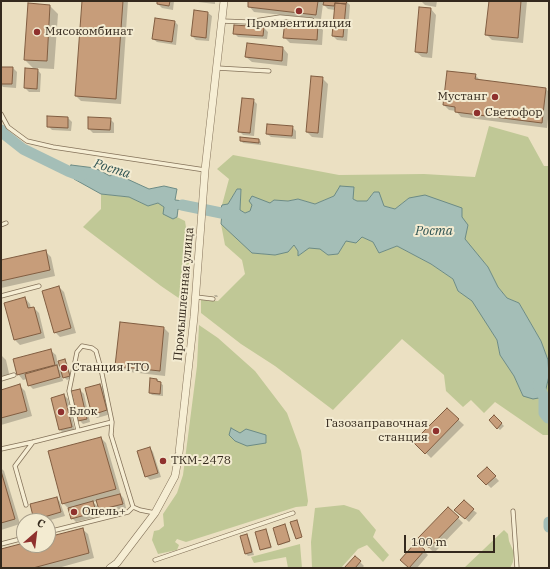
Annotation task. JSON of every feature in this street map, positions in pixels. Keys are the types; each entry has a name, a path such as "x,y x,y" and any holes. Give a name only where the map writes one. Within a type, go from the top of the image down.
{"street":[{"name":"Промышленная улица","path":"110,568 117,563 155,513 174,476 180,446 195,297 205,170 224,1"}],"lane":[{"path":"221,21 248,22 280,17 312,20"},
{"path":"216,68 269,71"},
{"path":"1,114 8,127 27,142 205,170"},
{"path":"1,225 6,223"},
{"path":"1,296 39,286"},
{"path":"195,297 212,298"},
{"path":"78,430 69,391 77,352 82,346 92,348 96,351 112,422 111,435 133,507 155,513"},
{"path":"1,379 14,375"},
{"path":"1,448 34,442 112,422"},
{"path":"26,505 15,466 34,442"},
{"path":"56,530 128,512 133,507"},
{"path":"513,511 518,568"},
{"path":"155,560 293,513"},
{"path":"1,544 16,540"}],"green space":[{"path":"489,126 528,137 544,166 549,166 549,376 548,360 541,341 519,303 507,298 498,287 488,267 464,239 468,225 409,198 395,209 384,206 374,192 367,201 357,201 334,196 315,204 298,199 288,201 275,200 270,203 252,205 250,211 245,213 240,210 241,190 237,189 228,204 222,205 229,179 217,169 233,155 339,175 424,174 475,177"},
{"path":"101,194 129,197 148,206 158,203 165,207 173,219 177,217 185,221 189,247 189,270 183,301 83,227 101,209"},
{"path":"221,224 253,253 275,255 294,245 298,251 298,256 308,248 320,248 328,255 338,254 346,241 362,237 373,242 379,253 397,246 431,264 453,279 458,291 472,300 497,340 500,355 514,376 523,396 543,397 549,378 549,435 543,435 495,402 484,413 471,400 463,407 446,391 444,375 402,339 333,410 275,366 241,344 201,313 201,300 218,301 245,274 242,260 225,245"},
{"path":"199,325 218,338 255,371 287,413 301,451 308,501 307,506 296,507 186,542 177,539 175,542 179,545 177,550 158,554 152,540 154,531 159,530 164,526 163,514 177,493 183,475 197,366"},
{"path":"344,505 359,510 376,530 373,537 389,555 383,562 367,545 358,549 341,568 312,568 311,542 315,508"},
{"path":"504,530 508,534 514,553 513,562 510,568 464,568"},
{"path":"300,544 302,568 288,568 286,557 254,563 251,557"}],"water":[{"name":"Роста","path":"71,165 95,168 110,176 114,173 149,189 164,186 177,189 175,200 184,201 196,206 195,209 178,209 177,217 173,219 163,214 164,207 158,203 148,206 129,197 101,194 74,179 68,171"},
{"name":"Роста","path":"340,186 354,187 353,199 357,201 367,201 374,192 379,192 384,206 395,209 409,198 425,195 462,208 462,217 468,225 465,239 488,267 498,287 507,298 519,303 541,341 548,360 549,376 544,397 533,399 523,396 514,376 500,355 497,340 472,301 458,291 453,279 431,264 397,246 379,253 373,242 362,237 356,243 346,241 338,254 328,255 320,249 309,248 298,256 298,251 294,245 288,252 275,255 252,253 221,224 222,205 228,204 237,189 241,189 240,210 245,213 250,211 252,205 249,201 252,196 270,203 274,200 288,201 298,199 315,204 334,196"},
{"path":"231,428 240,433 246,429 266,435 266,443 247,446 235,441 229,435"}],"building":[{"path":"82,1 123,1 116,99 75,96"},
{"path":"157,1 170,1 169,6 157,4"},
{"name":"Промвентиляция","path":"248,1 318,1 316,15 248,7"},
{"path":"324,1 347,1 346,4 335,3 334,6 323,5"},
{"path":"489,1 521,1 518,38 485,35"},
{"name":"Мясокомбинат","path":"28,3 50,5 47,61 24,60"},
{"path":"335,3 346,4 343,37 332,36"},
{"path":"419,7 431,8 427,53 415,52"},
{"path":"194,10 208,12 206,38 191,36"},
{"path":"155,18 175,21 172,42 152,39"},
{"path":"285,21 318,24 317,40 283,38"},
{"path":"234,25 264,27 263,36 233,34"},
{"path":"247,43 283,47 282,61 245,57"},
{"path":"1,67 13,67 12,84 1,84"},
{"path":"25,68 38,69 37,89 24,88"},
{"name":"Мустанг","path":"447,71 476,74 475,79 546,88 542,123 455,112 455,107 443,105"},
{"path":"311,76 323,77 318,133 306,132"},
{"path":"242,98 254,99 250,133 238,132"},
{"path":"47,116 68,117 68,128 47,127"},
{"path":"88,117 111,118 110,130 88,129"},
{"path":"267,124 293,126 292,136 266,134"},
{"path":"240,137 259,139 259,143 240,141"},
{"path":"46,250 50,270 1,281 1,260"},
{"path":"59,286 71,328 54,333 42,291"},
{"path":"25,297 28,308 34,307 41,333 14,340 4,303"},
{"path":"120,322 164,327 160,371 115,366"},
{"path":"51,349 55,365 17,375 13,359"},
{"name":"Станция ГТО","path":"65,359 70,376 63,378 58,361"},
{"path":"57,365 60,377 28,386 25,374"},
{"path":"150,378 157,379 157,381 161,382 160,394 149,393"},
{"path":"20,384 27,411 1,418 1,390"},
{"path":"100,384 107,410 92,415 85,388"},
{"path":"80,389 87,419 78,421 71,391"},
{"name":"Блок","path":"64,394 72,427 59,430 51,398"},
{"name":"Газозаправочная станция","path":"447,408 459,419 425,454 413,442"},
{"path":"494,415 502,423 497,429 489,420"},
{"path":"101,437 116,489 62,504 48,451"},
{"path":"150,447 158,473 145,477 137,451"},
{"path":"487,467 496,476 486,485 477,476"},
{"path":"1,471 15,519 1,523"},
{"path":"120,494 123,504 99,510 96,500"},
{"path":"57,497 61,512 56,513 32,513 30,504"},
{"path":"464,500 474,509 465,519 454,510"},
{"path":"93,501 96,512 71,519 68,508"},
{"path":"448,507 459,517 429,548 418,538"},
{"path":"297,520 302,537 296,539 290,522"},
{"path":"285,524 290,541 278,545 273,528"},
{"path":"83,528 89,553 33,568 1,568 1,549 16,545 16,553 56,553 56,535"},
{"path":"266,529 271,547 260,550 255,532"},
{"path":"247,534 252,552 245,554 240,536"},
{"path":"416,542 425,550 409,568 400,560"},
{"path":"355,556 361,561 355,568 344,568"}],"waterway":[{"name":"Роста","path":"1,130 23,149 81,176"},
{"name":"Роста","path":"182,205 236,216"},
{"name":"Роста","path":"538,385 544,397 544,413 549,418"},
{"name":"Роста","path":"549,522 549,527"}],"place":[{"name":"Промвентиляция","path":"299,11"},
{"name":"Мясокомбинат","path":"37,32"},
{"name":"Мустанг","path":"495,97"},
{"name":"Светофор","path":"477,113"},
{"name":"Станция ГТО","path":"64,368"},
{"name":"Блок","path":"61,412"},
{"name":"Газозаправочная станция","path":"436,431"},
{"name":"ТКМ-2478","path":"163,461"},
{"name":"Опель+","path":"74,512"}]}
